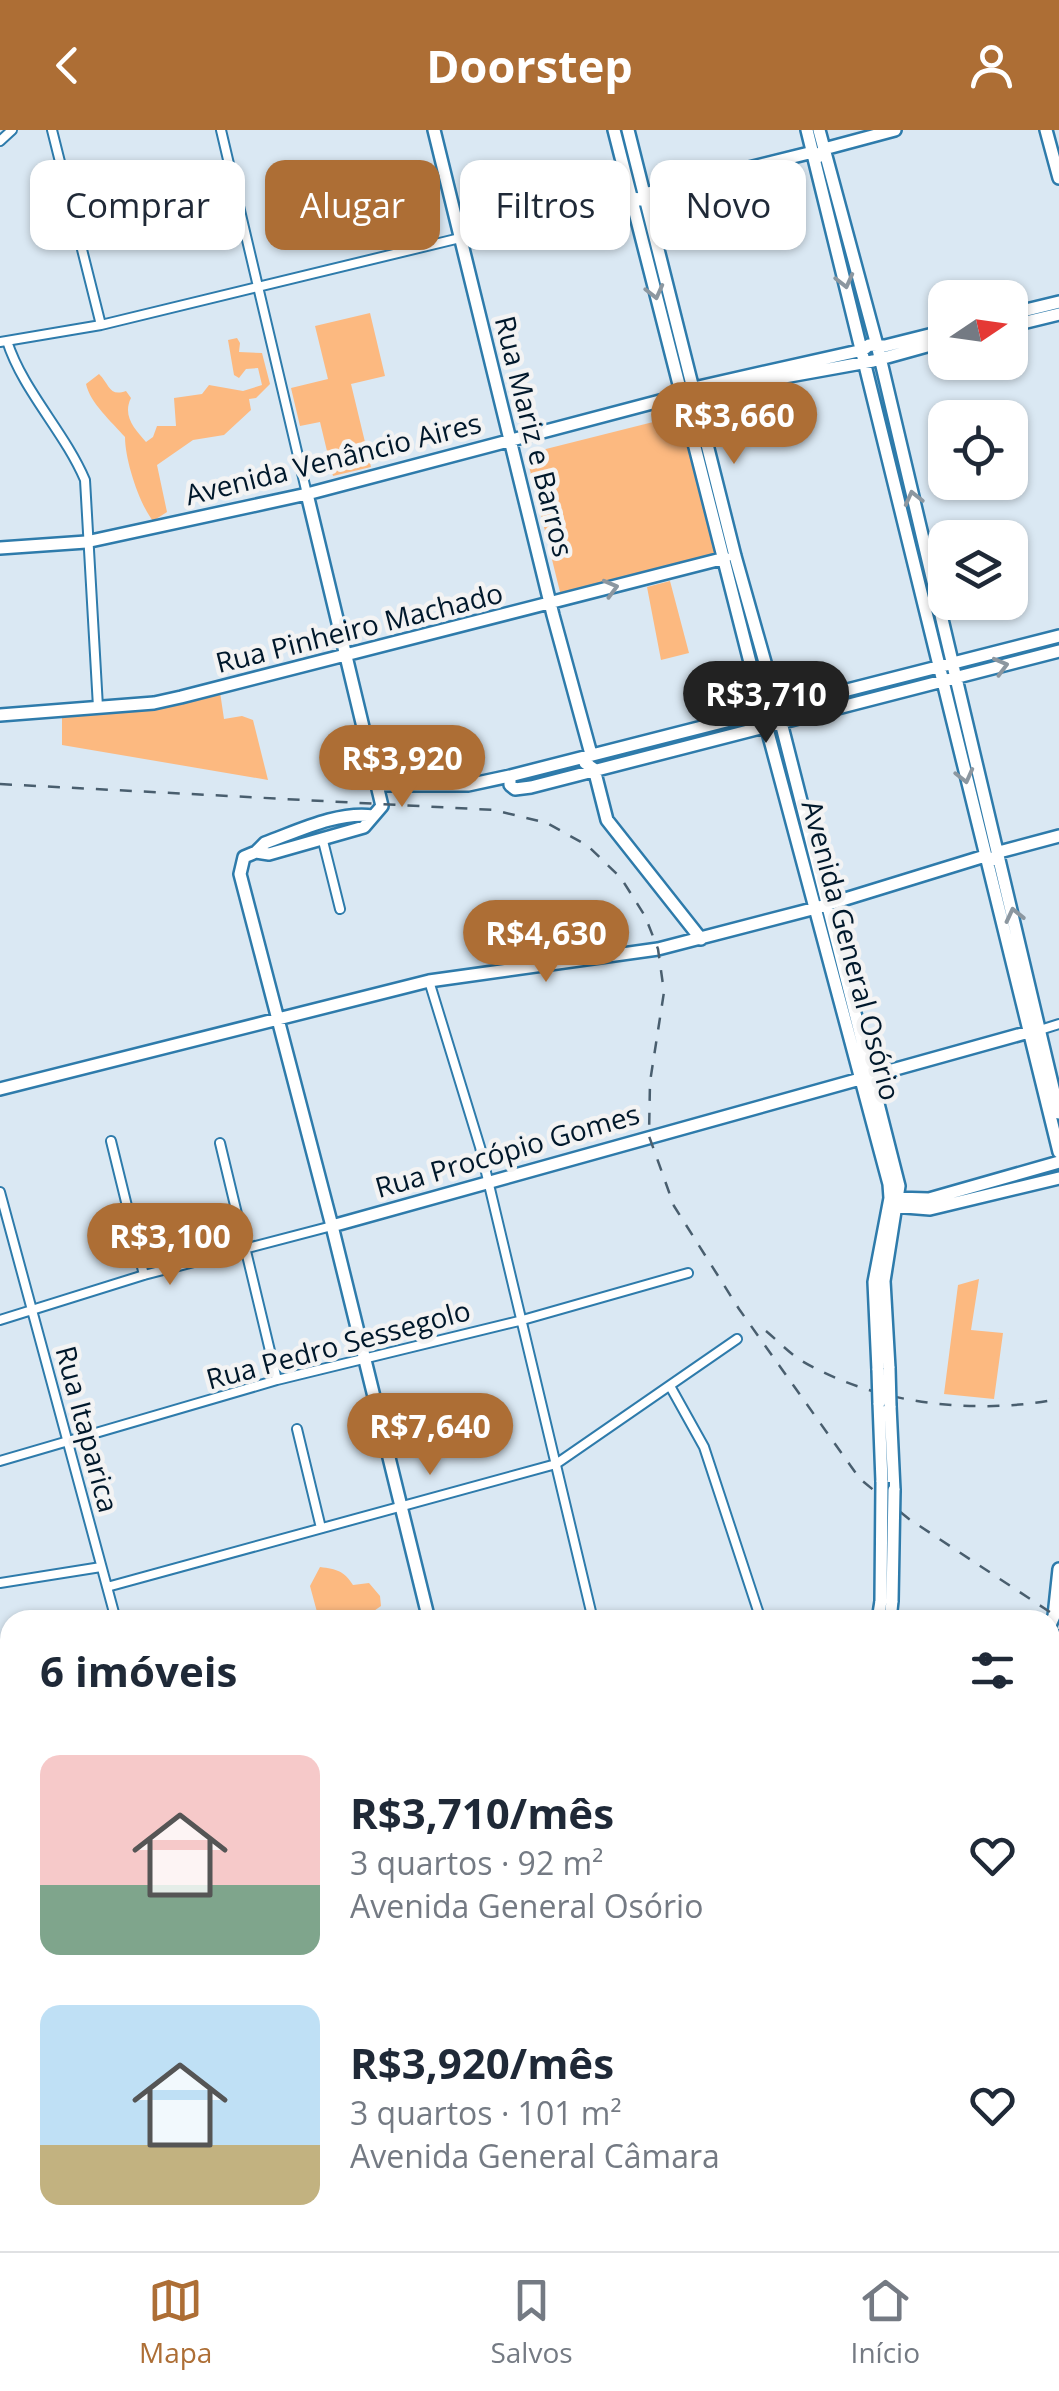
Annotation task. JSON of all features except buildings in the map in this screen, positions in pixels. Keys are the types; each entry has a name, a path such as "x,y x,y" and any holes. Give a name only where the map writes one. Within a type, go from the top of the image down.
{"main road":[{"name":"Rua Mariz e Barros","path":"434,130 460,238"},
{"name":"Avenida General Osório","path":"614,130 637,196 766,725 822,906"},
{"name":"Avenida General Osório","path":"628,130 637,196"},
{"path":"807,130 818,151 871,353 946,664 984,856 1059,1113"},
{"path":"818,151 819,130"},
{"path":"630,198 895,130"},
{"path":"1046,130 1059,178"},
{"name":"Rua Mariz e Barros","path":"463,250 550,604 591,754 600,759 594,768 607,820 702,938"},
{"path":"1028,312 1057,308"},
{"path":"1028,319 1057,308"},
{"name":"Avenida Venâncio Aires","path":"871,353 928,335"},
{"name":"Avenida Venâncio Aires","path":"0,548 86,542 307,494 762,376 928,344"},
{"name":"Avenida General Osório","path":"686,395 780,722 822,906 900,1186 894,1202 881,1322 888,1610"},
{"path":"250,854 269,854 324,841 364,827 382,806 307,494"},
{"name":"Rua Pinheiro Machado","path":"0,715 167,700 725,558"},
{"path":"377,784 468,785 510,776 1059,636"},
{"path":"510,776 510,785 518,790 1059,651"},
{"path":"949,680 999,852 1059,1152"},
{"path":"372,816 359,814 266,843 250,854 240,874 427,1610"},
{"path":"0,1088 428,981 658,949 822,906 984,856 991,848 999,852 1059,836"},
{"name":"Rua Procópio Gomes","path":"332,1226 1034,1031"},
{"path":"894,1202 925,1205 1059,1176 1059,1163 925,1205"},
{"name":"Avenida General Osório","path":"882,1610 894,1490 884,1404"},
{"path":"1055,1610 1059,1569"}],"street":[{"path":"0,142 12,130"},
{"path":"52,130 101,325"},
{"path":"221,130 307,494"},
{"path":"98,707 85,480 74,453 4,341 101,325 460,238"},
{"path":"324,841 340,909"},
{"path":"428,981 480,1147 590,1610"},
{"name":"Rua Procópio Gomes","path":"1034,1031 1059,1024"},
{"path":"111,1141 144,1275"},
{"path":"220,1143 277,1380"},
{"name":"Rua Itaparica","path":"0,1192 113,1610"},
{"name":"Rua Procópio Gomes","path":"0,1320 144,1275 332,1226"},
{"name":"Rua Pedro Sessegolo","path":"0,1461 277,1380 688,1273"},
{"path":"107,1587 556,1464 737,1339"},
{"path":"670,1386 704,1448 759,1610"},
{"path":"297,1430 321,1528"},
{"path":"0,1583 101,1567"}],"shaded area":[{"path":"370,313 385,376 351,384 371,467 333,476 320,422 300,426 291,388 328,379 315,326"},
{"path":"237,338 239,352 262,353 270,384 256,398 249,399 251,410 224,435 193,440 157,465 167,512 153,521 134,481 125,437 97,405 86,384 99,374 113,391 126,391 131,398 131,422 146,442 157,426 176,426 174,398 202,394 209,385 243,391 262,385 258,368 246,369 239,378 234,375 228,340"},
{"path":"681,415 717,558 561,596 526,454"},
{"path":"670,581 689,653 661,660 647,587"},
{"path":"220,692 224,719 242,716 253,720 268,780 62,745 62,714 156,709"},
{"path":"979,1279 971,1330 1003,1333 994,1399 944,1394 958,1285"},
{"path":"320,1567 331,1569 353,1585 369,1583 380,1596 381,1606 375,1610 316,1610 310,1586"}],"railway":[{"path":"0,784 494,810 547,823 588,846 621,878 645,916 658,949 664,992 650,1082 649,1136 674,1206 739,1309 860,1479 909,1519 1047,1610"},
{"path":"766,1331 797,1358 831,1376 894,1397 961,1406 1059,1399"}]}
